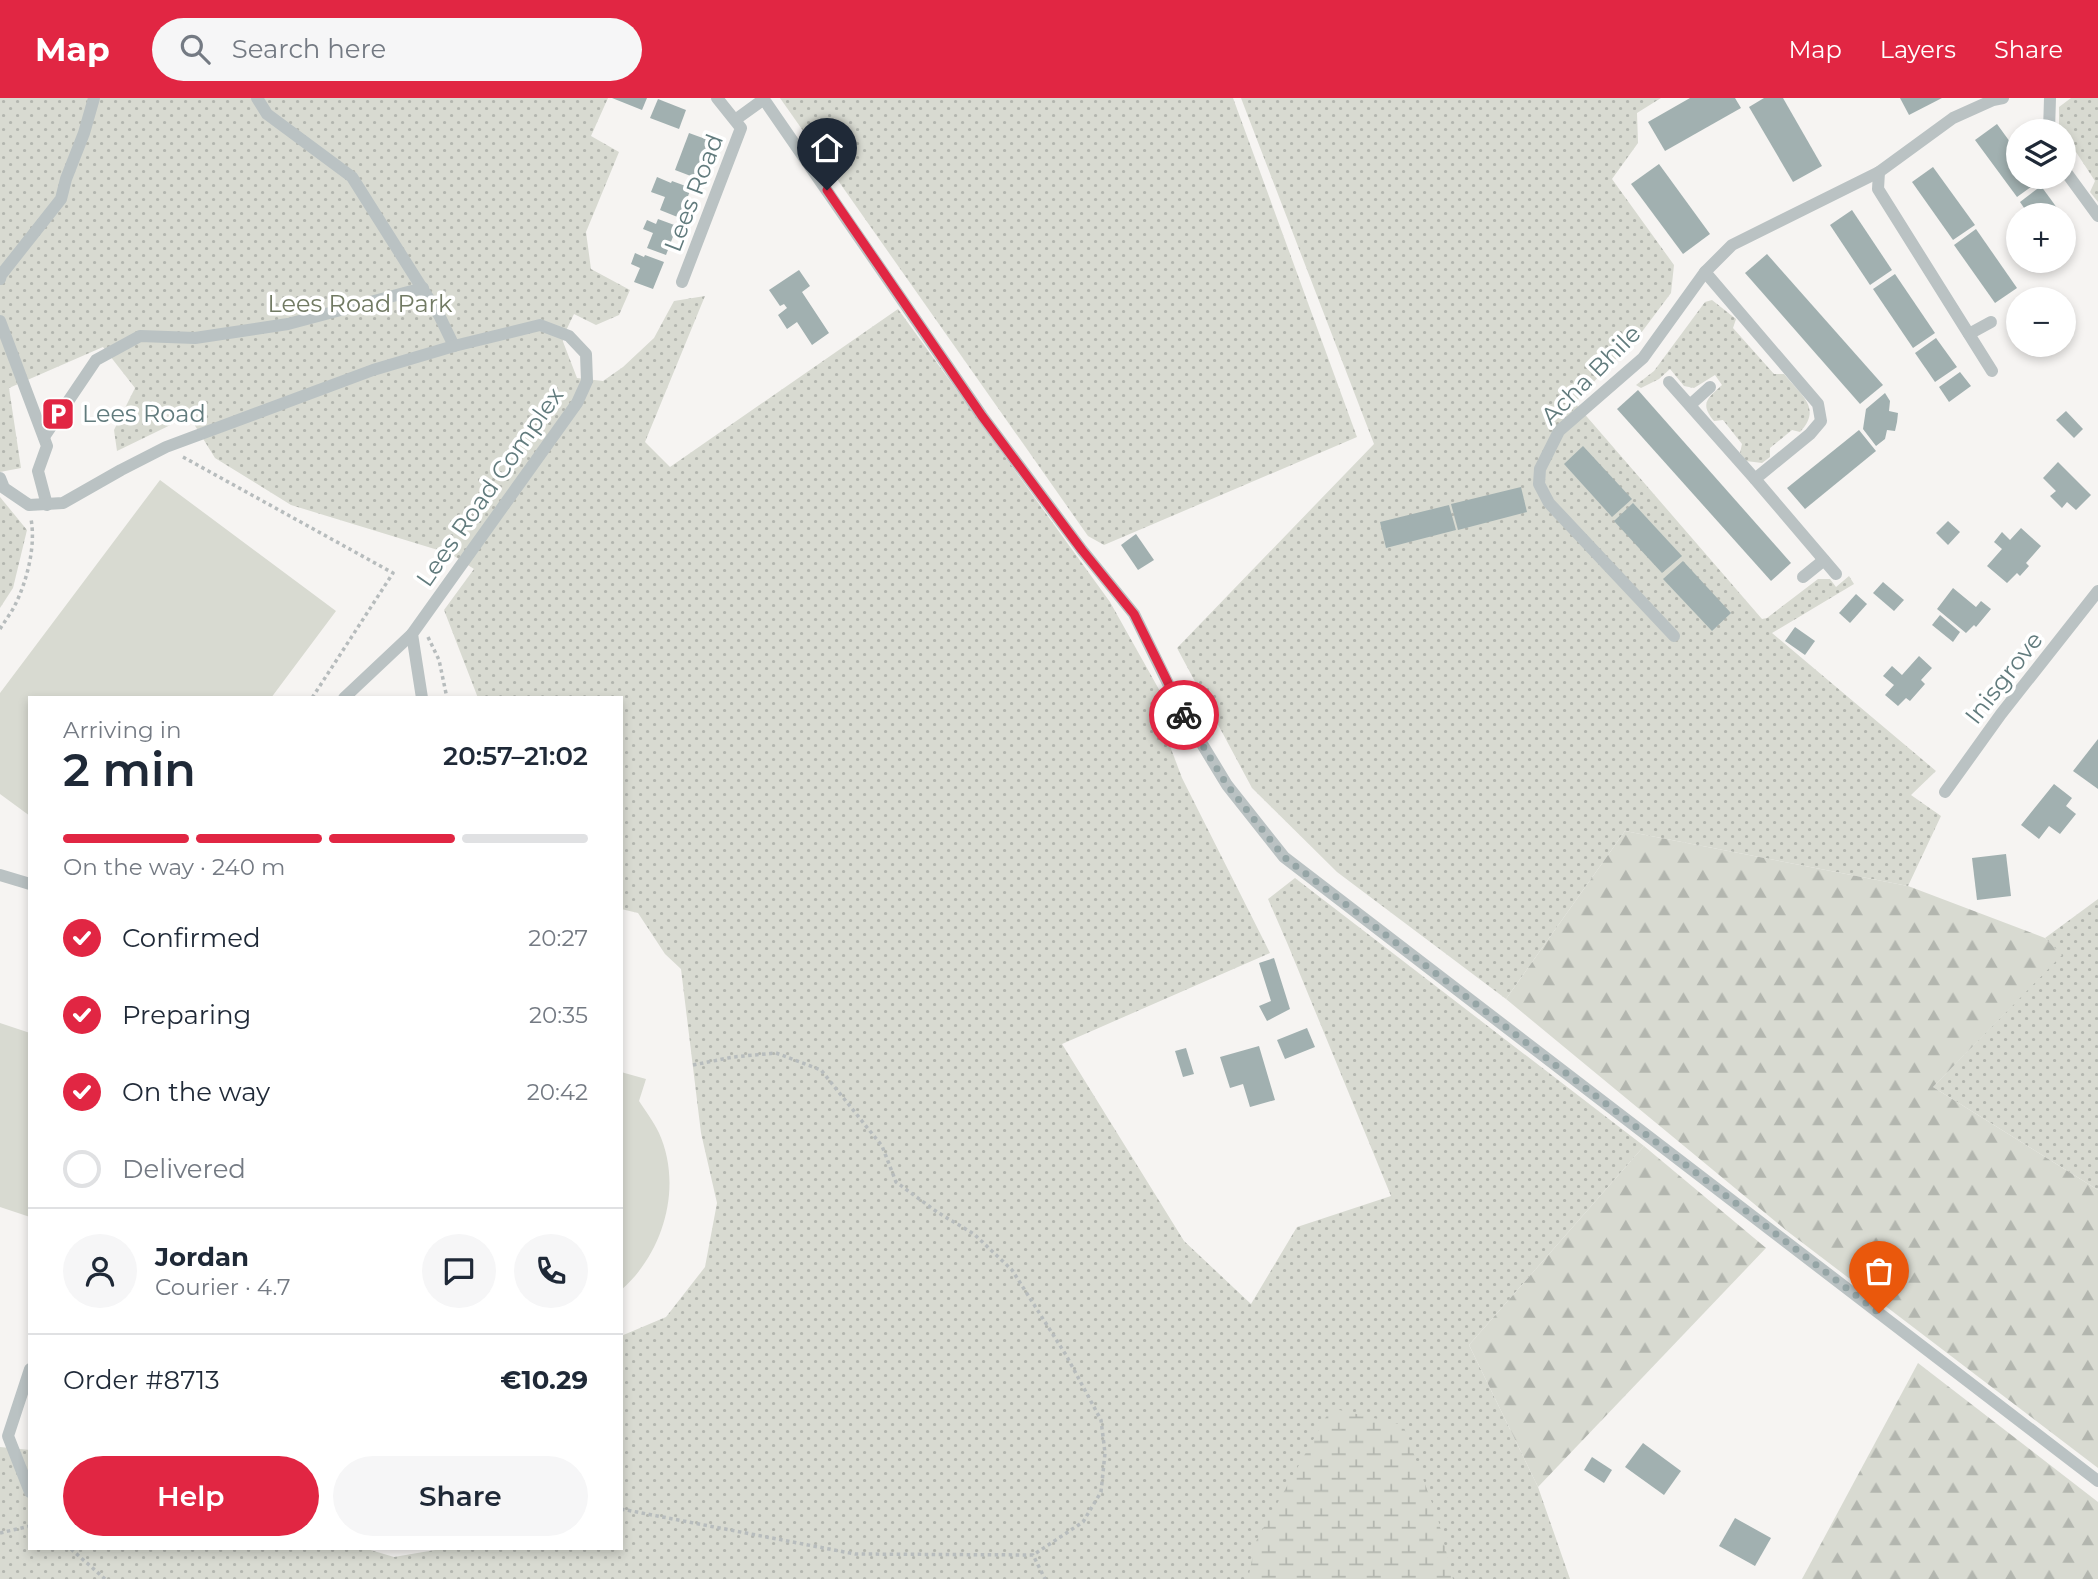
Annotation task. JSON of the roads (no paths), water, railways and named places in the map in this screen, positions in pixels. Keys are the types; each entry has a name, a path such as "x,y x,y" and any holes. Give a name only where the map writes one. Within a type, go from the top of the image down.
{"street":[{"path":"0,279 61,199 94,98"},
{"path":"257,98 267,114 352,177 439,314 454,346"},
{"name":"Lees Road","path":"682,282 741,128 717,98"},
{"name":"Acha Bhile","path":"1674,635 1549,503 1539,484 1540,469 1559,431 1643,358 1705,272 1732,245 1878,172 1952,118 2003,98"},
{"path":"2049,119 2050,98"},
{"path":"764,99 982,416 1082,550 1134,614 1179,706 1227,785 1284,857 2098,1481"},
{"name":"Lees Road","path":"735,120 764,99"},
{"path":"1878,172 1878,189 1992,371"},
{"path":"2076,186 2098,216"},
{"path":"1705,272 1818,404 1821,421 1810,434 1755,479"},
{"path":"44,437 96,360 140,336 195,338 288,324 422,288"},
{"path":"0,321 47,446 38,471 47,505"},
{"path":"1969,334 1992,322"},
{"name":"Lees Road Complex","path":"0,478 4,488 29,505 64,503 166,447 373,370 540,325 569,336 586,355 587,382 578,404 415,629 346,696"},
{"path":"1669,382 1836,574"},
{"path":"1690,405 1710,387"},
{"path":"1803,577 1824,560"},
{"name":"Inisgrove","path":"1945,792 2001,714 2098,591"},
{"path":"415,629 422,696"},
{"path":"0,874 28,883"},
{"path":"28,1374 8,1436 28,1487"}],"place":[{"name":"Lees Road","path":"58,414"}],"park label":[{"name":"Lees Road Park","path":"360,304"}]}
